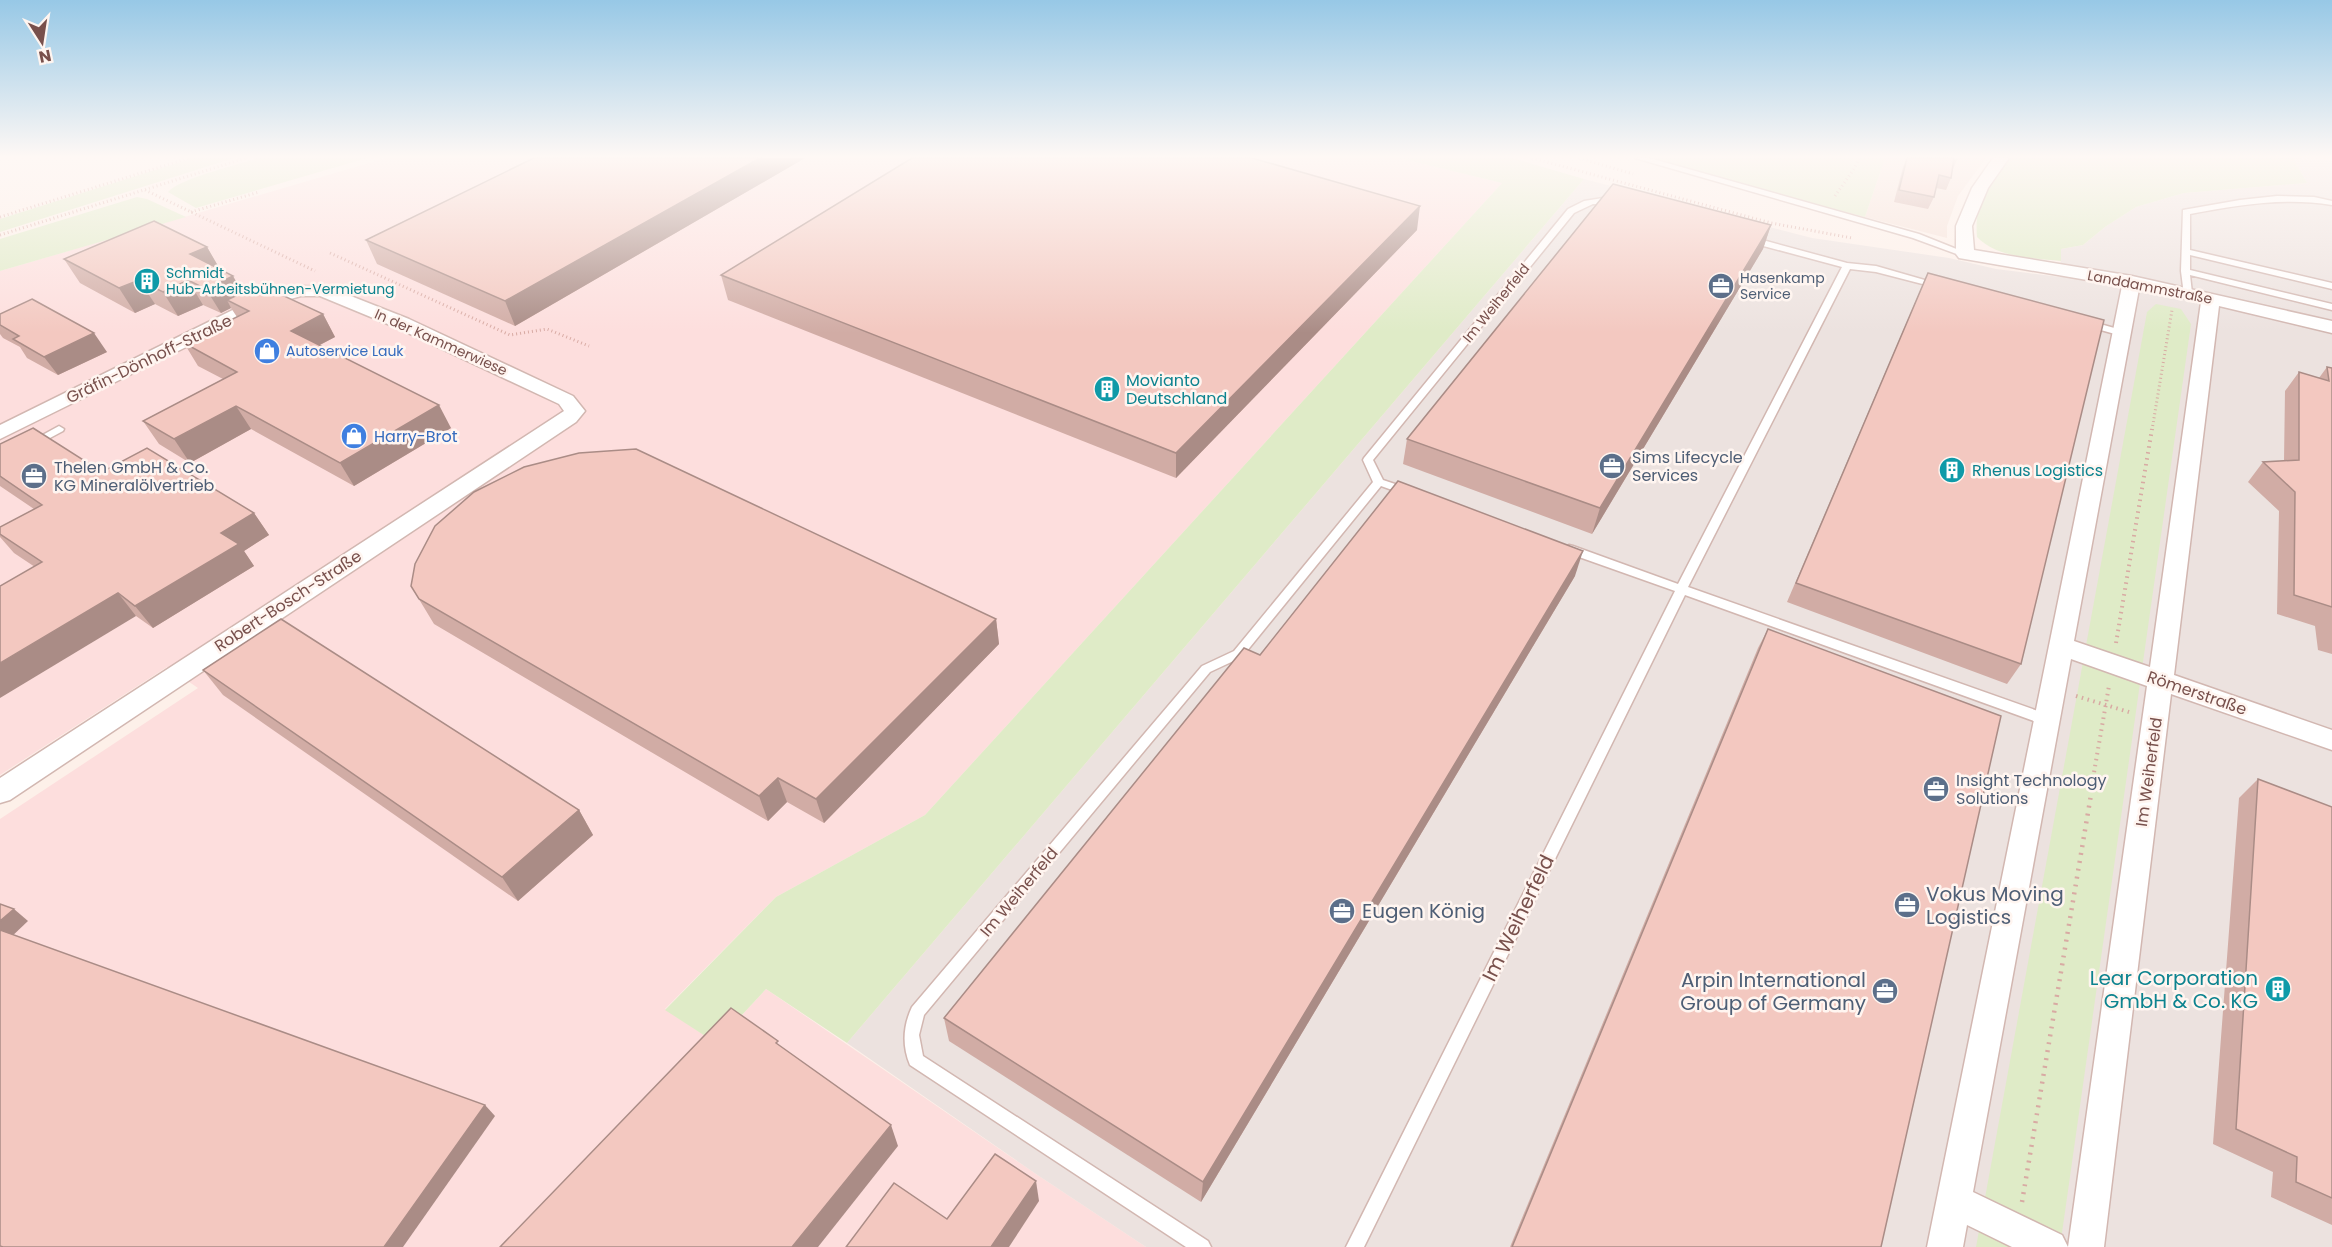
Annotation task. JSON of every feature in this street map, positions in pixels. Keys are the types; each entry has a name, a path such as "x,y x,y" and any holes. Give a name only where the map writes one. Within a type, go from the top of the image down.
{"street":[{"path":"1965,254 1964,226 1968,216"},
{"name":"Landdammstraße","path":"1965,254 2132,281 2332,327"},
{"path":"1945,1247 2132,281"},
{"name":"In der Kammerwiese","path":"300,291 322,291 402,323 566,400 575,411"},
{"name":"Gräfin-Dönhoff-Straße","path":"0,433 267,300 300,291"},
{"name":"Im Weiherfeld","path":"2086,1247 2161,681 2199,295"},
{"name":"Robert-Bosch-Straße","path":"0,792 569,418 575,411"},
{"name":"Römerstraße","path":"2061,646 2332,740"},
{"path":"1954,1201 2050,1247"}],"lane":[{"name":"Im Weiherfeld","path":"1202,1247 916,1060 910,1035 917,1012 1206,669 1238,654 1379,482 1368,460 1567,216"},
{"path":"1843,216 1916,236 1965,254"},
{"path":"2186,216 2188,252 2185,272 2199,295"},
{"path":"1734,235 1847,266 1876,269 1943,286"},
{"path":"2188,252 2332,286"},
{"name":"Im Weiherfeld","path":"1355,1247 1682,588 1847,266"},
{"path":"2185,272 2332,307"},
{"path":"2078,321 2122,333"},
{"path":"20,450 59,429"},
{"path":"1379,482 1424,497"},
{"path":"1558,545 2047,720"}],"path":[{"path":"0,235 61,216"},
{"path":"197,216 316,270 300,291"},
{"path":"1746,216 1857,239"},
{"path":"1857,216 1867,223"},
{"path":"330,253 510,335 547,328 589,346"},
{"path":"2115,650 2172,307"},
{"path":"2021,1206 2109,683"},
{"path":"2076,696 2136,714"}],"shaded area":[{"path":"187,216 1472,216 925,815 776,897 665,1009 716,1043 766,989 1146,1247 0,1247 0,819 198,688 167,667 0,775 0,271"},
{"path":"1552,216 1728,216 1812,238 1949,258 1996,269 2060,277 2061,249 2083,245 2122,216 2332,216 2332,1247 1146,1247 847,1043"},
{"path":"1951,216 1947,226 1947,238 1865,217"}],"green space":[{"path":"9,216 50,216 0,232 0,219"},
{"path":"74,216 186,217 0,271 0,239"},
{"path":"1472,216 1552,216 847,1043 766,989 716,1043 665,1010 776,897 925,815"},
{"path":"1978,216 2122,216 2083,245 2061,249 2061,261 2016,256 1995,249 1977,237"},
{"path":"2156,304 2181,309 2191,324 2060,1247 1976,1247 2147,312"}],"building":[{"path":"415,216 656,216 505,301 366,240"},
{"name":"Movianto Deutschland","path":"817,216 1410,216 1176,453 721,275"},
{"path":"1587,216 1737,216 1771,225 1600,508 1407,439"},
{"path":"154,221 207,247 190,254 233,276 206,289 188,280 163,292 139,280 119,288 64,259"},
{"name":"Rhenus Logistics","path":"1928,273 2104,320 2021,664 1796,583"},
{"path":"254,287 261,291 267,288 323,314 291,331 439,405 340,463 236,406 174,439 143,421 237,372 184,343 249,311 227,300"},
{"path":"32,299 94,333 44,357 13,339 19,336 0,325 0,314"},
{"path":"2327,367 2332,368 2332,607 2294,595 2295,492 2263,462 2299,460 2299,372 2329,381"},
{"path":"33,428 102,472 147,448 254,513 221,533 239,544 135,606 118,593 0,663 0,586 42,562 0,534 0,527 42,505 0,476 0,444"},
{"path":"636,449 996,619 816,799 778,778 759,796 419,599 411,586 415,564 435,526 474,492 524,467 579,453"},
{"path":"1398,481 1583,551 1203,1182 944,1018 1244,648 1260,655"},
{"path":"281,619 579,810 502,877 203,670"},
{"path":"1768,629 2001,716 1881,1247 1512,1247"},
{"name":"Lear Corporation GmbH & Co. KG","path":"2258,779 2332,807 2332,1198 2296,1182 2297,1157 2236,1129"},
{"path":"0,904 14,909 0,921"},
{"path":"0,930 485,1105 384,1247 0,1246"},
{"path":"731,1008 891,1125 792,1247 500,1247"},
{"path":"995,1154 1036,1181 991,1247 846,1247 894,1183 947,1219"}],"place":[{"name":"Schmidt Hub-Arbeitsbühnen-Vermietung","path":"147,281"},
{"name":"Hasenkamp Service","path":"1721,286"},
{"name":"Autoservice Lauk","path":"267,351"},
{"name":"Movianto Deutschland","path":"1107,389"},
{"name":"Harry-Brot","path":"354,436"},
{"name":"Sims Lifecycle Services","path":"1612,466"},
{"name":"Rhenus Logistics","path":"1952,470"},
{"name":"Thelen GmbH & Co. KG Mineralölvertrieb","path":"34,476"},
{"name":"Insight Technology Solutions","path":"1936,789"},
{"name":"Vokus Moving Logistics","path":"1907,905"},
{"name":"Eugen König","path":"1342,911"},
{"name":"Lear Corporation GmbH & Co. KG","path":"2278,989"},
{"name":"Arpin International Group of Germany","path":"1885,991"}]}
